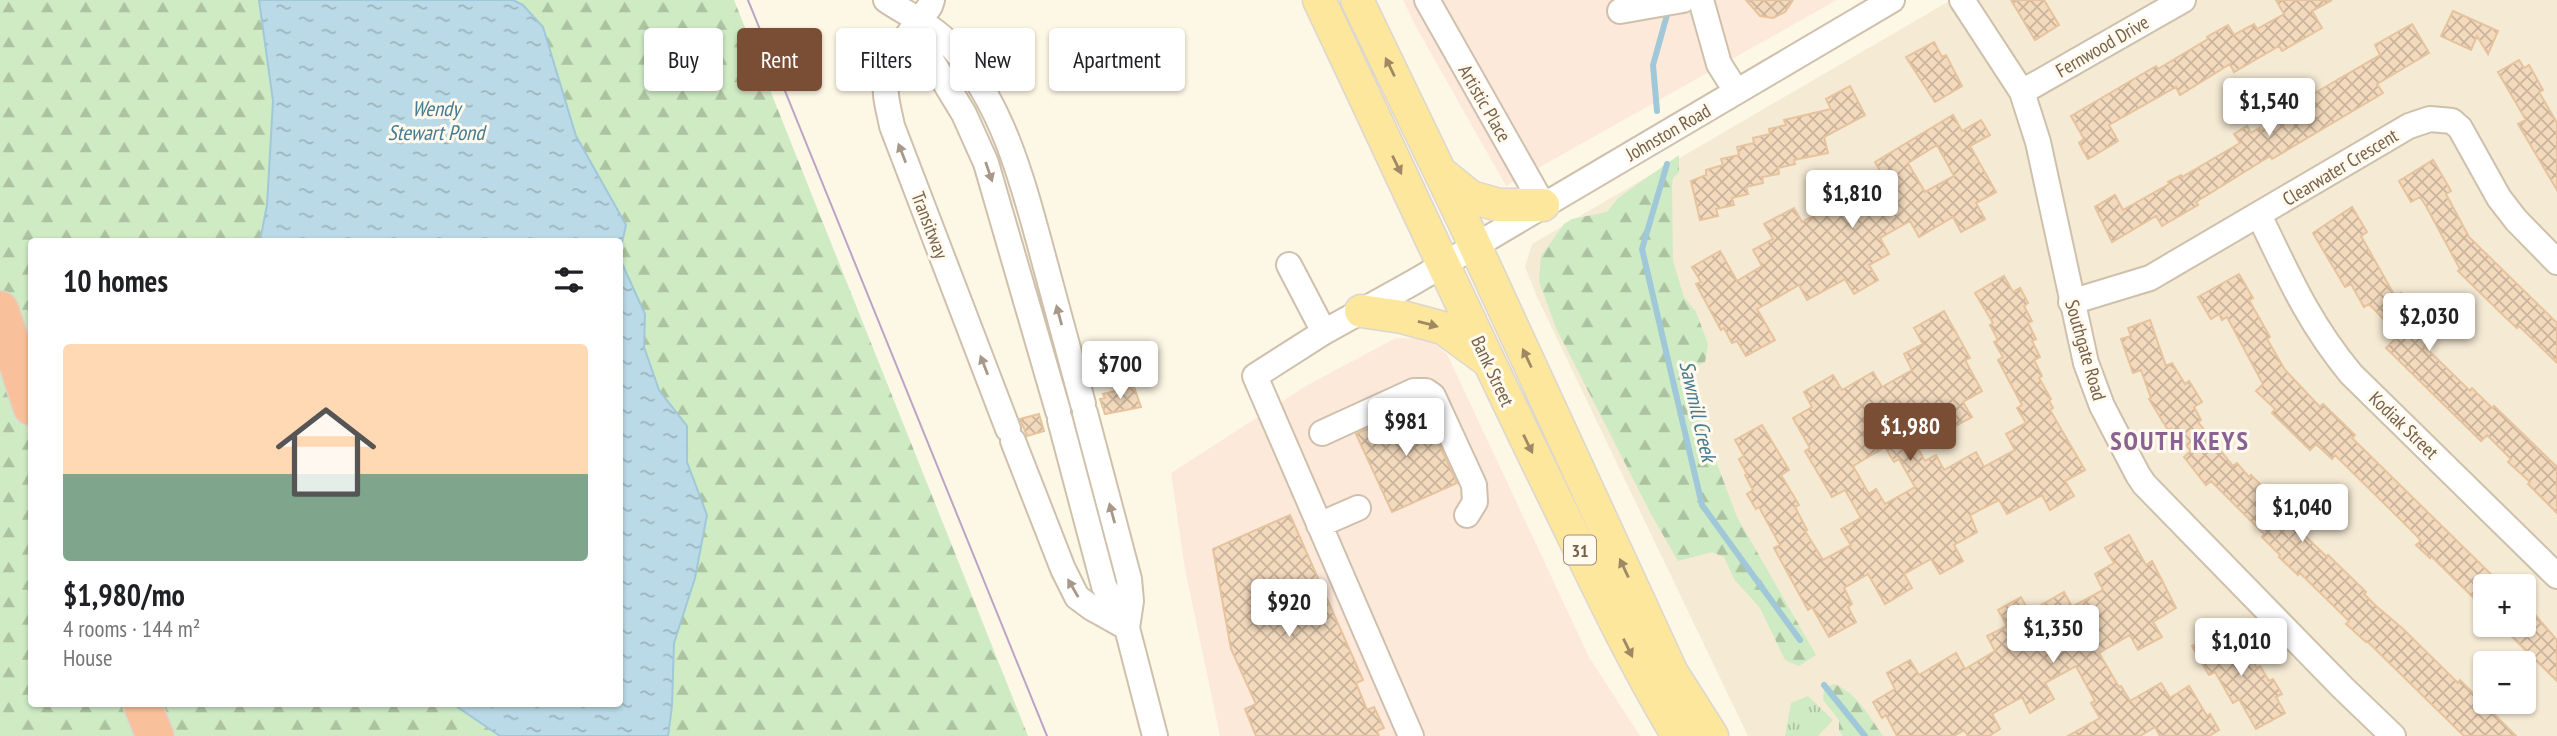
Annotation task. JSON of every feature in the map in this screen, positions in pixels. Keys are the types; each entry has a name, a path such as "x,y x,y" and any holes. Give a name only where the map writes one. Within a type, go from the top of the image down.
{"highway":[{"path":"0,310 28,395"},
{"path":"143,707 156,736"}],"main road":[{"name":"Bank Street","path":"1319,0 1445,264 1488,361 1643,679 1678,736"},
{"name":"Bank Street","path":"1357,0 1441,173 1672,673 1712,736"},
{"path":"1441,173 1471,197 1499,205 1543,205"},
{"path":"1361,311 1402,317 1443,328 1488,361"}],"street":[{"path":"886,0 949,44 984,92 1007,140 1029,205 1129,579 1131,601 1127,628"},
{"name":"Transitway","path":"932,0 892,63 887,76 892,126 1063,569 1077,597 1127,628"},
{"name":"Artistic Place","path":"1427,0 1543,205"},
{"path":"1620,11 1688,0 1719,64 1736,91"},
{"name":"Southgate Road","path":"1962,0 2022,92 2038,142 2086,363 2102,406 2144,484 2393,736"},
{"name":"Fernwood Drive","path":"2022,92 2183,0"},
{"name":"Johnston Road","path":"1319,525 1255,376 1324,332 1445,264 1880,3"},
{"path":"918,22 933,63 964,114 989,171 1059,415 1104,586 1127,628 1155,736"},
{"name":"Clearwater Crescent","path":"2071,302 2150,278 2409,126 2430,119 2452,121 2468,140 2499,198 2516,220 2557,262"},
{"name":"Kodiak Street","path":"2259,215 2301,303 2326,344 2351,374 2557,576"},
{"path":"1290,265 1324,332"},
{"path":"1322,433 1414,391 1426,391 1433,396 1474,485 1475,502 1467,515"},
{"path":"1358,508 1319,525 1411,736"}],"shaded area":[{"path":"1403,0 1837,0 1506,186"},
{"path":"1951,0 2557,0 2557,736 1748,736 1525,267 1532,244"},
{"path":"1396,338 1429,339 1447,354 1589,657 1640,736 1220,736 1185,569 1171,473 1306,386"}],"green space":[{"path":"0,0 259,0 273,101 267,205 261,238 28,238 28,707 457,707 500,736 0,736"},
{"path":"513,0 734,0 745,28 737,28 737,91 770,91 1028,736 668,736 674,643 695,578 707,515 687,462 687,426 659,390 644,347 645,314 623,266 626,224 575,136 543,27"},
{"path":"1679,155 1679,172 1673,178 1672,186 1673,261 1684,297 1696,312 1708,344 1705,362 1697,366 1686,381 1737,517 1816,655 1799,666 1785,660 1760,608 1734,579 1724,557 1712,552 1678,561 1651,514 1556,328 1539,281 1541,256 1564,224 1572,219 1607,212 1618,198"},
{"path":"1834,684 1856,699 1883,736 1843,736 1839,731 1839,720 1823,700 1824,689"},
{"path":"1808,696 1833,720 1818,736 1785,736 1791,703"}],"water":[{"name":"Wendy Stewart Pond","path":"259,0 513,0 523,5 543,27 576,136 626,225 623,238 261,238 267,205 273,101"},
{"path":"623,266 645,314 644,347 659,390 687,426 687,462 707,515 695,578 674,643 668,736 500,736 457,707 623,707"}],"building":[{"path":"1746,0 1793,0 1785,12 1773,18 1760,16"},
{"path":"2011,0 2044,0 2059,25 2035,40"},
{"path":"2276,0 2332,0 2312,11 2322,28 2282,51 2279,46 2234,72 2230,64 2180,95 2176,87 2109,125 2118,141 2088,159 2079,143 2084,139 2071,116 2156,66 2158,69 2228,25 2234,35 2254,24 2257,29 2284,14"},
{"path":"2453,11 2498,31 2488,54 2477,36 2471,50 2441,36"},
{"path":"2412,24 2429,53 2377,84 2383,93 2272,159 2270,156 2162,226 2156,216 2112,242 2095,207 2115,195 2123,210 2169,184 2168,182 2181,175 2182,177 2240,143 2234,134 2247,126 2251,133 2259,128 2261,131 2285,117 2283,114 2301,101 2380,55 2375,45"},
{"path":"1934,42 1942,57 1946,55 1962,86 1935,102 1906,57"},
{"path":"2519,60 2524,68 2529,65 2543,90 2539,92 2557,123 2557,190 2518,124 2526,120 2498,72"},
{"path":"1850,86 1865,115 1824,137 1828,153 1794,160 1795,164 1778,168 1779,174 1762,177 1763,183 1746,187 1748,194 1732,198 1734,205 1716,209 1718,216 1700,220 1691,181 1706,175 1706,170 1723,165 1721,159 1739,155 1737,147 1754,143 1753,138 1770,134 1769,129 1786,125 1784,120 1831,109 1826,99"},
{"path":"1953,115 1962,131 1981,120 1990,135 1970,146 1996,192 1976,203 1985,219 1961,232 1953,217 1919,237 1910,221 1880,238 1889,254 1869,265 1878,280 1854,294 1845,279 1807,300 1799,285 1757,309 1775,340 1746,356 1737,341 1732,343 1724,328 1721,330 1696,284 1701,282 1692,267 1720,251 1737,281 1762,266 1753,250 1773,239 1764,224 1794,208 1802,222 1830,206 1822,192 1846,179 1853,193 1883,176 1875,162","holes":["1937,145 1954,176 1925,192 1908,163"]},
{"path":"2433,160 2451,191 2446,194 2469,237 2557,323 2557,363 2458,271 2460,269 2420,197 2411,202 2399,181"},
{"path":"2352,207 2367,232 2361,236 2396,298 2401,293 2439,330 2424,346 2470,391 2472,388 2492,408 2494,406 2557,467 2557,513 2508,462 2511,459 2487,435 2481,441 2386,348 2399,335 2369,304 2364,307 2351,284 2345,287 2313,233"},
{"path":"2239,274 2253,298 2249,300 2270,337 2267,339 2285,370 2320,407 2323,404 2355,435 2352,438 2491,574 2473,574 2473,597 2416,545 2421,541 2415,534 2335,455 2332,459 2316,444 2310,450 2272,413 2275,409 2256,391 2263,384 2227,317 2222,320 2219,314 2211,319 2198,297"},
{"path":"2004,276 2013,292 2020,288 2028,303 2024,306 2032,321 2028,323 2036,339 2032,341 2040,357 2034,360 2042,376 2039,378 2051,399 2049,401 2053,408 2050,410 2085,470 2065,481 2074,496 2050,510 2042,495 2007,514 1999,500 1970,515 1977,532 1954,545 1963,561 1940,574 1931,559 1904,574 1912,588 1885,604 1868,574 1844,588 1852,604 1848,607 1856,622 1829,637 1812,607 1808,610 1774,548 1780,545 1759,507 1756,509 1747,494 1753,490 1739,459 1744,456 1735,440 1762,425 1789,470 1781,475 1799,505 1795,507 1807,530 1805,531 1823,560 1851,545 1841,529 1861,518 1845,490 1832,497 1805,451 1810,448 1793,418 1812,407 1804,392 1833,375 1842,390 1873,372 1882,387 1912,370 1904,354 1923,344 1914,328 1944,311 1970,358 1965,360 1982,391 1963,402 1972,417 1948,430 1939,415 1909,433 1925,461 1936,455 1944,470 1976,452 1984,467 2015,450 2006,434 2026,423 2017,408 2022,405 1998,360 2003,357 1994,342 1998,340 1990,325 1993,323 1975,293","holes":["1885,447 1894,462 1899,459 1915,487 1885,504 1876,489 1869,494 1853,466"]},
{"path":"2150,320 2166,366 2172,363 2185,384 2189,381 2202,402 2194,407 2201,420 2198,422 2233,466 2237,463 2249,477 2251,475 2277,501 2275,503 2304,532 2302,533 2366,592 2364,594 2376,606 2458,683 2460,680 2473,693 2473,714 2494,714 2516,736 2464,736 2367,641 2346,624 2349,621 2300,573 2298,575 2279,557 2262,537 2264,534 2211,481 2206,485 2184,457 2191,451 2171,428 2168,430 2149,399 2151,398 2141,370 2133,373 2121,339 2131,336 2128,328"},
{"path":"1134,387 1141,407 1105,414 1100,399 1105,398 1103,394"},
{"path":"1421,406 1457,483 1392,512 1356,434"},
{"path":"1039,414 1044,431 1027,436 1020,419"},
{"path":"1290,515 1363,680 1356,683 1367,710 1374,707 1384,728 1377,731 1379,736 1256,736 1245,709 1256,704 1231,649 1213,549"},
{"path":"2129,535 2146,565 2152,561 2176,608 2153,622 2162,637 2138,650 2130,635 2099,653 2130,701 2161,683 2170,698 2189,686 2219,730 2209,736 2160,736 2155,727 2140,736 2068,736 2100,718 2091,703 2095,701 2076,666 2045,683 2054,699 2030,713 2022,697 1992,714 2000,729 1989,736 1968,736 1964,730 1954,736 1897,736 1886,715 1882,718 1873,702 1895,689 1887,673 1910,660 1919,675 1956,653 1965,669 1995,651 1987,636 2007,626 1998,610 2021,597 2029,612 2064,592 2072,607 2103,590 2095,574 2114,563 2105,548"},
{"path":"2536,616 2557,640 2557,681 2536,660 2536,651 2526,651 2512,637 2536,637"},
{"path":"2220,629 2229,644 2235,641 2244,656 2248,653 2257,668 2260,666 2269,681 2273,679 2282,694 2276,697 2285,713 2256,729 2239,699 2233,703 2215,672 2209,675 2192,646"}],"waterway":[{"name":"Sawmill Creek","path":"1657,111 1653,65 1667,15 1666,10"},
{"name":"Sawmill Creek","path":"1667,164 1642,249 1702,505 1800,640"},
{"name":"Sawmill Creek","path":"1824,685 1865,736"}],"tram line":[{"path":"748,0 1047,736"}],"district":[{"name":"SOUTH KEYS","path":"2180,440"}]}
